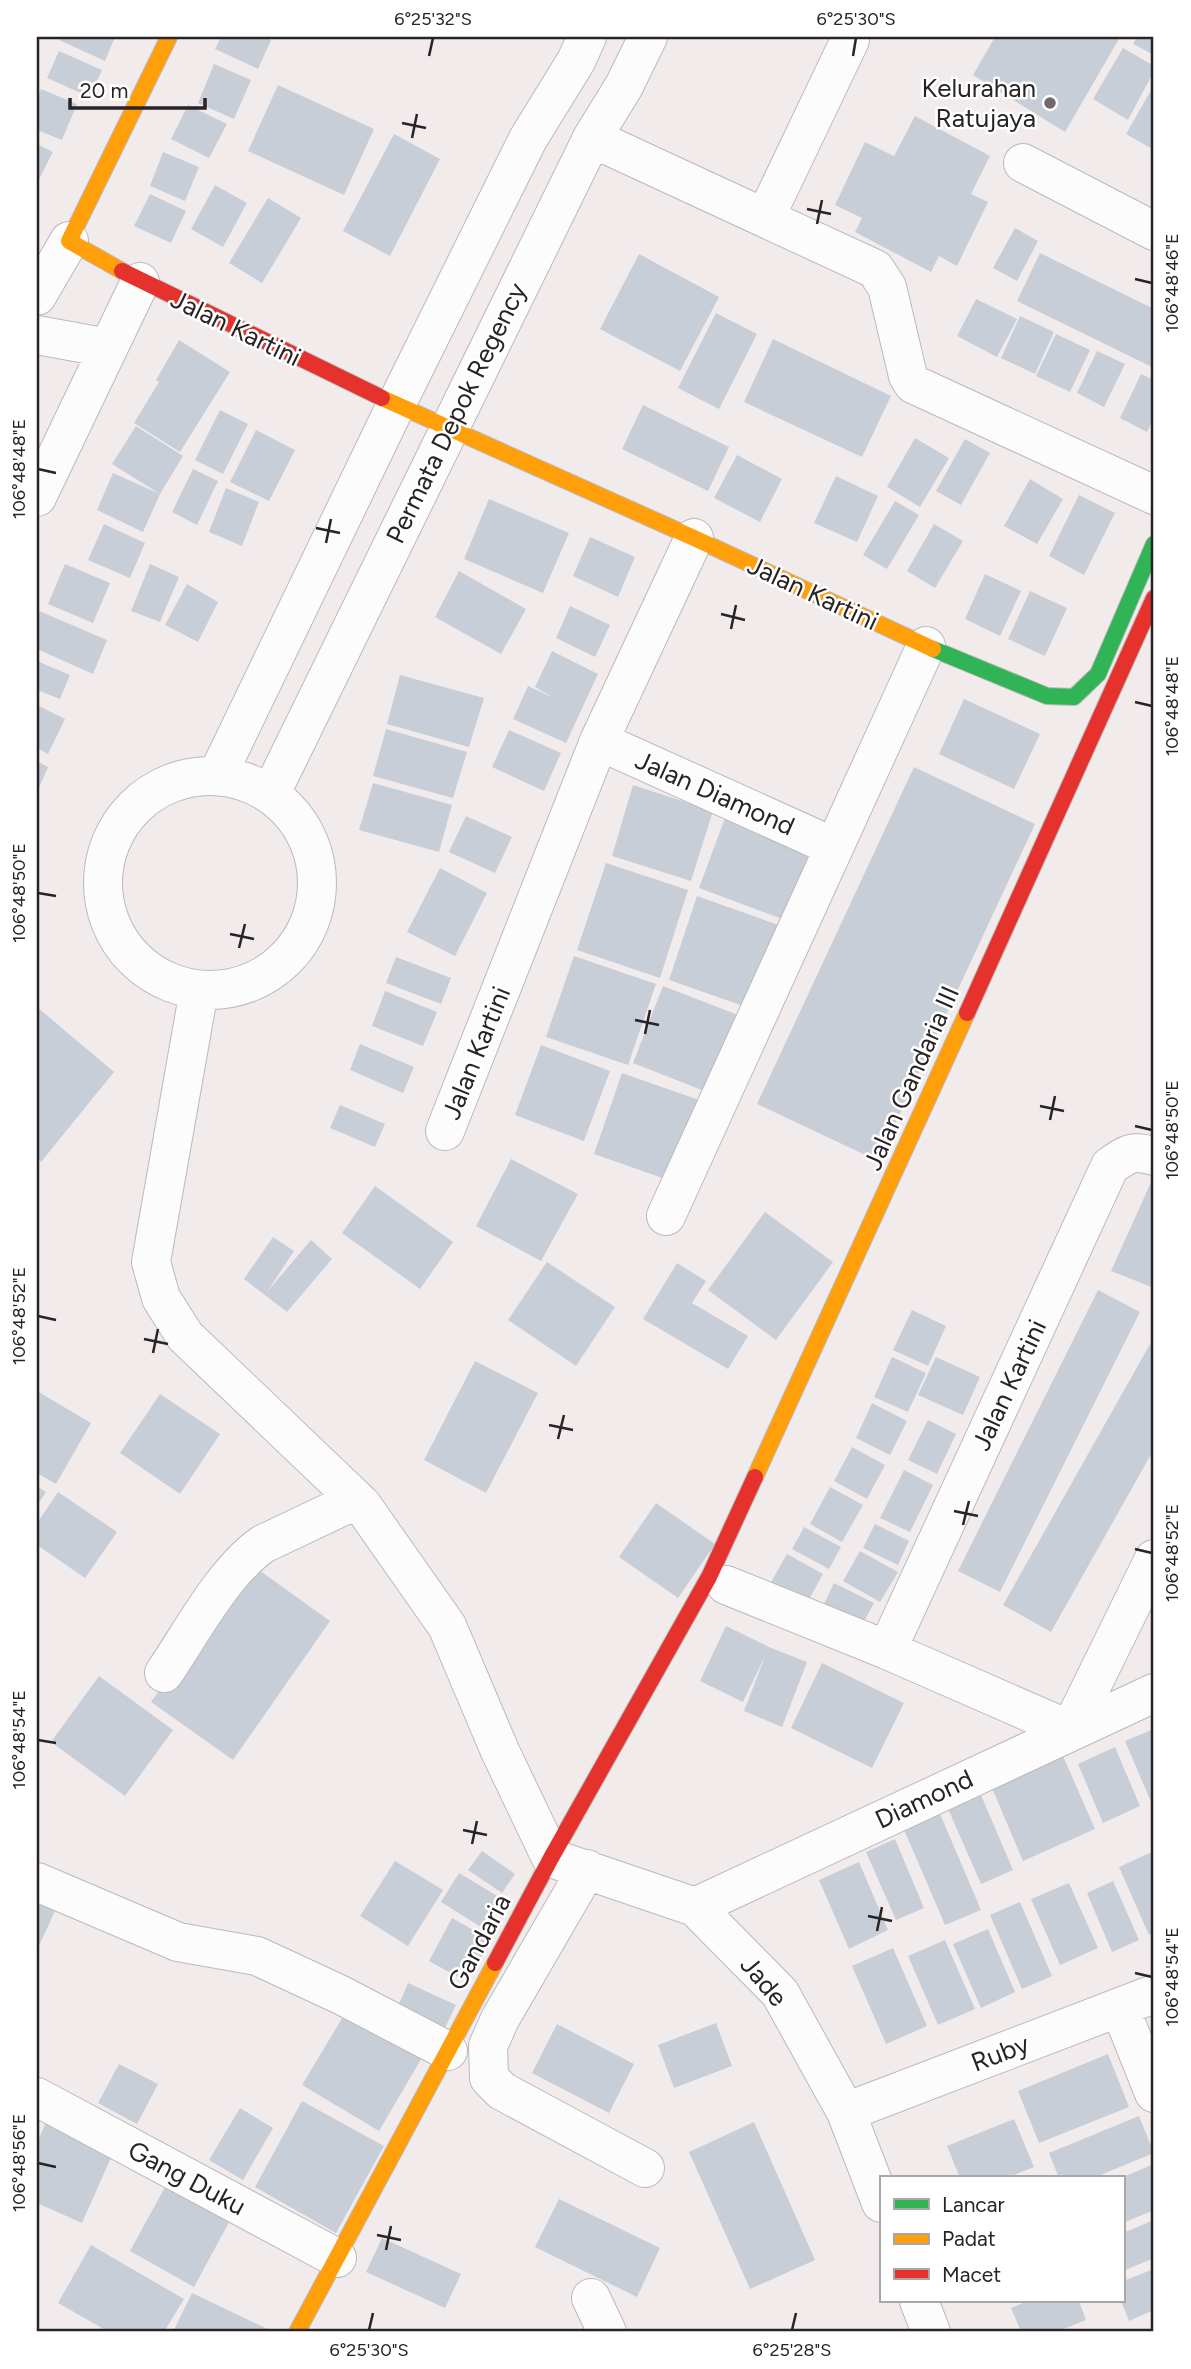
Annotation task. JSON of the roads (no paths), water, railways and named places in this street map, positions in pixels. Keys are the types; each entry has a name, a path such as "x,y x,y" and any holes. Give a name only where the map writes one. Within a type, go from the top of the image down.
{"street":[{"path":"37,296 69,241 169,37"},
{"path":"217,776 528,139 576,61 587,37"},
{"name":"Permata Depok Regency","path":"271,793 592,138 624,86 648,37"},
{"path":"765,218 850,40"},
{"path":"592,138 875,269 887,287 908,376 913,384 1154,495"},
{"path":"1023,163 1154,231"},
{"name":"Jalan Kartini","path":"69,241 140,282 396,405 694,538 926,646 1047,696 1074,697 1098,674 1154,544"},
{"name":"Jalan Kartini","path":"37,497 140,282"},
{"path":"37,335 108,348"},
{"path":"599,741 694,538"},
{"name":"Jalan Gandaria III","path":"718,1581 894,1175 1154,598"},
{"path":"666,1216 926,646"},
{"name":"Jalan Kartini","path":"445,1131 599,741"},
{"name":"Jalan Diamond","path":"599,741 834,847"},
{"path":"204,775 217,776 239,778 271,793 296,817 313,849 317,884 312,920 293,951 267,974 234,989 199,990 164,981 136,961 114,933 103,898 104,863 117,830 139,802 169,783 204,775"},
{"path":"199,990 151,1262 161,1298 185,1336 356,1500 447,1626 500,1751 551,1858"},
{"name":"Jalan Kartini","path":"887,1650 1110,1166 1128,1153 1138,1152 1154,1156"},
{"path":"164,1674 233,1570 251,1552 356,1500"},
{"path":"718,1581 887,1650 1070,1730 1154,1559"},
{"name":"Gandaria","path":"296,2332 551,1858 718,1581"},
{"name":"Diamond","path":"695,1907 1154,1693"},
{"name":"Jade","path":"551,1858 587,1868 695,1907 780,1993 846,2112 880,2200"},
{"path":"587,1868 500,2019 488,2046 489,2078 502,2091 645,2168"},
{"path":"37,1882 178,1942 257,1955 448,2051"},
{"name":"Ruby","path":"846,2112 1154,1994"},
{"path":"1120,2008 1154,2093"},
{"name":"Gang Duku","path":"37,2097 337,2258"},
{"path":"591,2298 607,2332"},
{"path":"919,2302 932,2332"}],"place":[{"name":"Kelurahan Ratujaya","path":"1050,103"}]}
